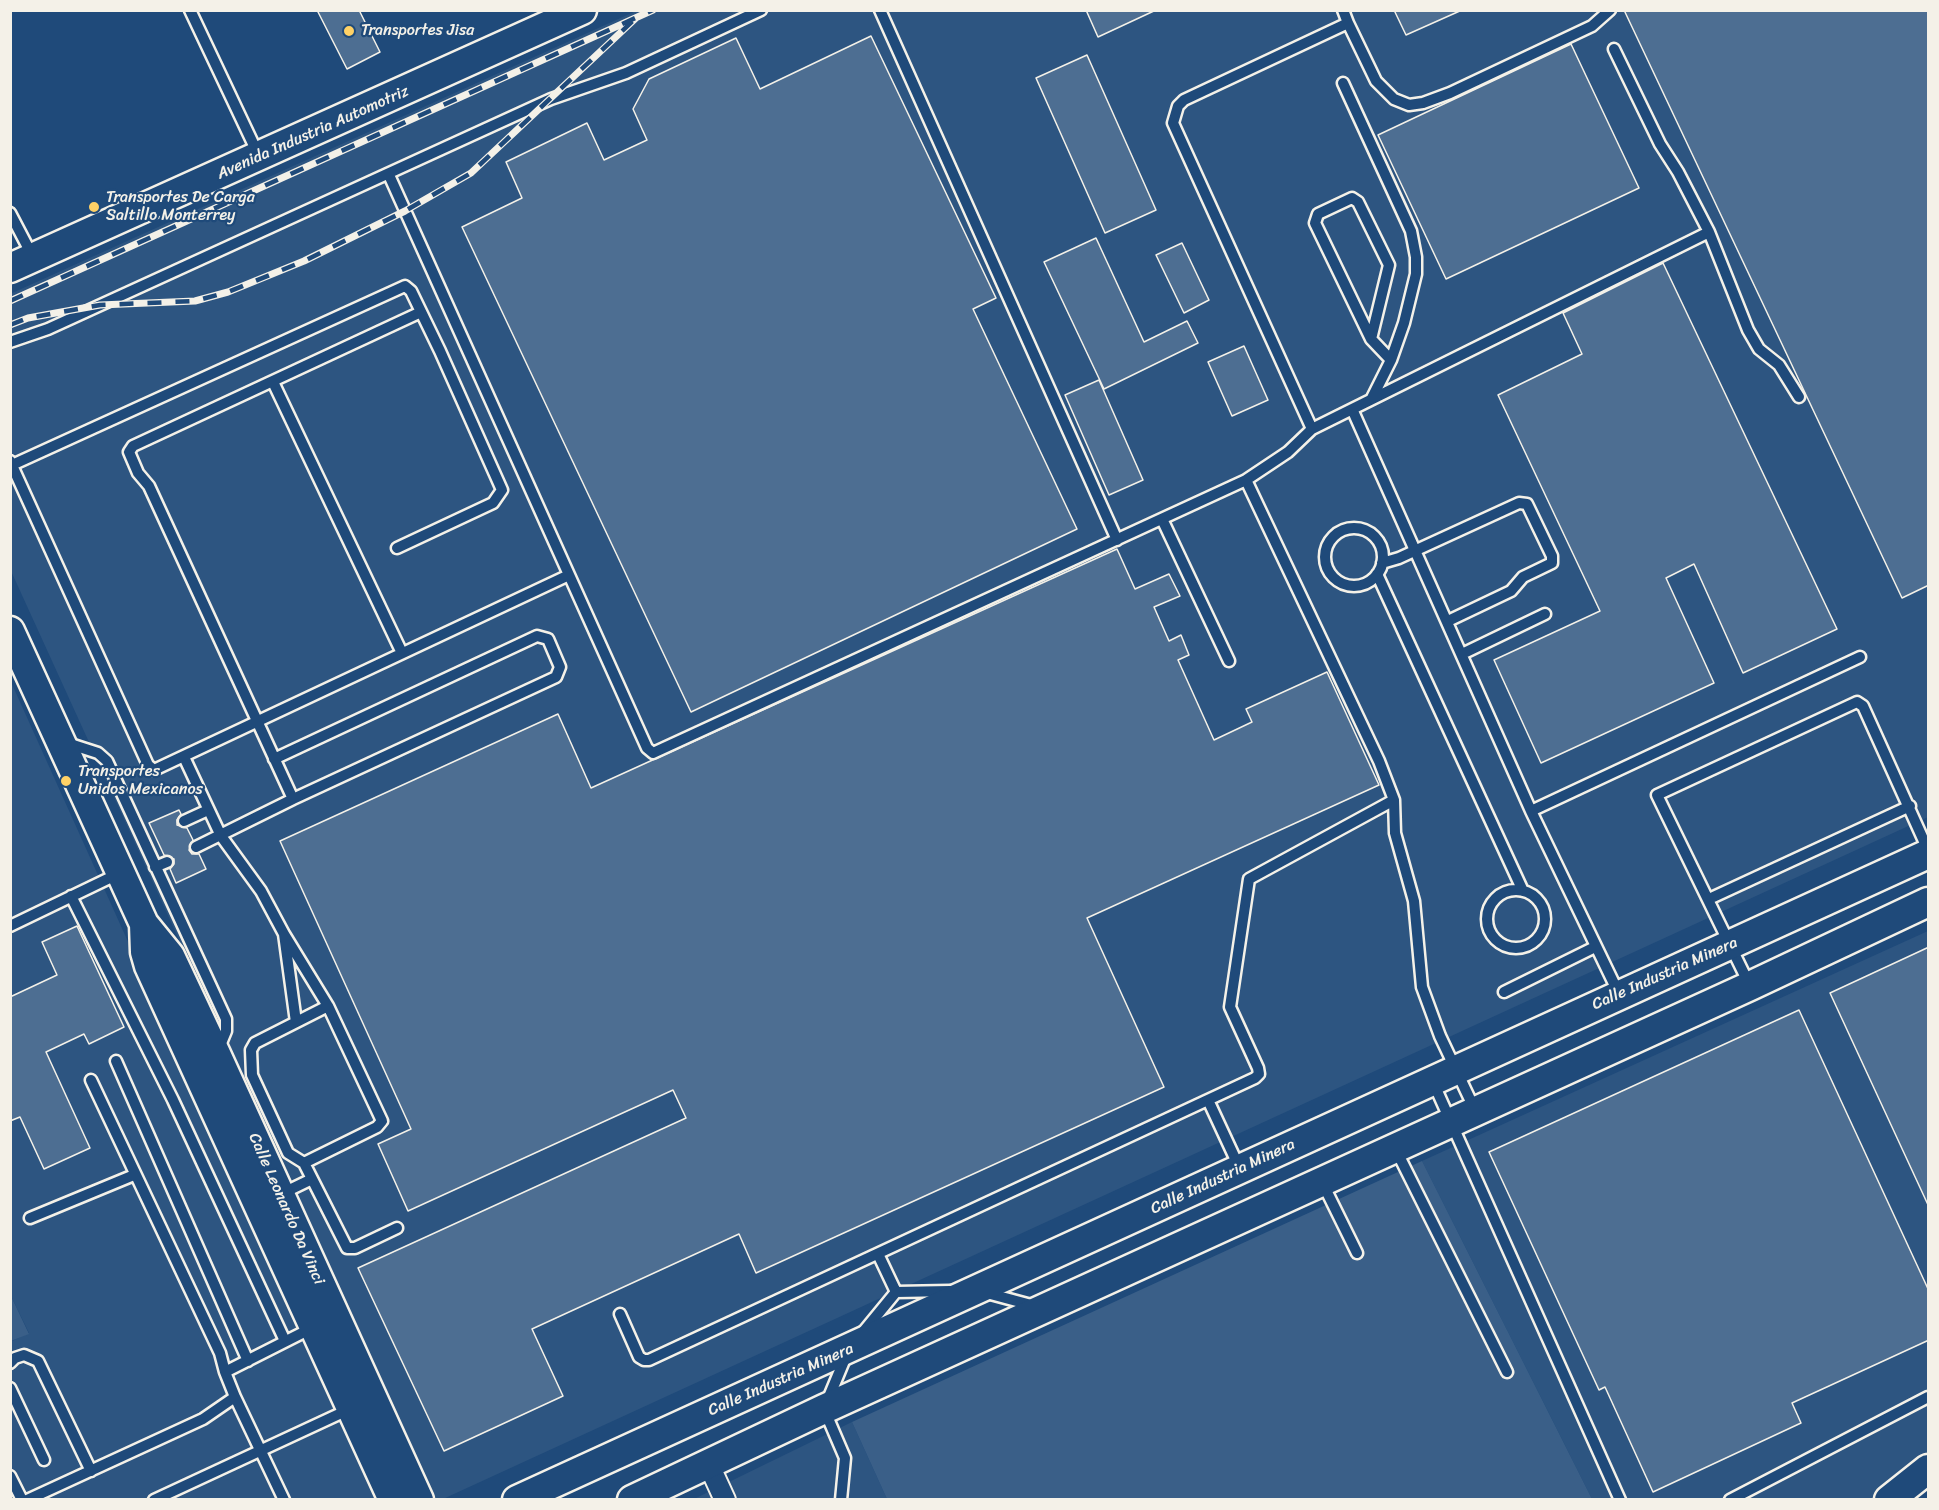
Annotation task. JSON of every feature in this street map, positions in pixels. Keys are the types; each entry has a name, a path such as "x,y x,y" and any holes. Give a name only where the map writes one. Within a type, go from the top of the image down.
{"main road":[{"name":"Avenida Industria Automotriz","path":"22,263 582,10"},
{"name":"Calle Leonardo Da Vinci","path":"10,631 144,924 145,952 149,966 215,1071 280,1194 419,1500"},
{"name":"Calle Industria Minera","path":"517,1500 977,1291 1619,994 1731,945 1929,852"},
{"path":"632,1500 824,1409 1929,902"},
{"name":"Calle Leonardo Da Vinci","path":"144,924 177,943 215,1071 315,1326 393,1500"},
{"path":"1888,1500 1929,1469"},
{"path":"1916,1500 1929,1490"}],"street":[{"path":"708,1465 724,1500"}],"lane":[{"path":"190,10 259,157"},
{"path":"10,342 48,329 551,99 626,73 761,10"},
{"path":"880,10 1117,540"},
{"path":"1343,10 1376,81 1394,99 1409,105 1450,93 1592,26 1610,10"},
{"path":"1312,429 1173,123 1178,106 1184,100 1348,23"},
{"path":"1614,49 1660,144 1678,172 1709,232 1748,330 1759,349 1779,366 1799,397"},
{"path":"1343,83 1415,244 1416,274 1404,323 1391,360 1372,398"},
{"path":"389,175 647,748 653,753 1246,480 1288,452 1312,429 1709,232"},
{"path":"1371,339 1389,265 1358,202 1352,198 1318,214 1314,220 1371,339 1391,360"},
{"path":"10,213 22,263"},
{"path":"397,548 493,503 502,490 408,288 401,287 11,463 148,765 158,769 569,575"},
{"path":"293,799 149,486 129,456 130,448 421,312"},
{"path":"273,382 402,653"},
{"path":"1352,409 1531,811 1619,994"},
{"path":"1246,480 1379,761 1394,800 1395,833 1414,901 1422,987 1444,1076 1463,1117 1620,1500"},
{"path":"1382,563 1523,502 1529,506 1552,556 1552,563 1523,577 1511,591 1448,621"},
{"path":"1162,519 1228,661"},
{"path":"1360,529 1377,539 1381,547 1382,563 1377,574 1361,585 1342,584 1334,578 1325,562 1328,544 1342,531 1360,529"},
{"path":"1377,574 1523,891 1539,901 1545,918 1539,936 1532,943 1514,948 1504,945 1491,933 1487,915 1490,906 1501,894 1523,891"},
{"path":"1462,654 1545,614"},
{"path":"196,848 293,799 556,677 560,666 548,639 537,636 274,759"},
{"path":"1531,811 1860,657"},
{"path":"1750,986 1657,795 1857,702 1863,706 1929,852"},
{"path":"59,740 104,756 155,867 177,943"},
{"path":"184,757 221,836 261,891 328,1006 381,1121 377,1127 304,1163"},
{"path":"620,1314 639,1357 649,1360 1208,1100 1259,1074 1230,1007 1249,879 1394,800"},
{"path":"1709,899 1910,806"},
{"path":"184,821 208,810"},
{"path":"143,841 155,835"},
{"path":"155,867 167,862"},
{"path":"10,926 120,873"},
{"path":"72,896 173,1100 285,1341"},
{"path":"284,934 296,1022"},
{"path":"1504,992 1595,947"},
{"path":"328,1006 252,1046 251,1072 288,1153 304,1163 347,1248 355,1248 397,1228"},
{"path":"116,1061 248,1361"},
{"path":"1444,1076 1463,1117"},
{"path":"91,1080 220,1353 235,1397 284,1500"},
{"path":"1208,1100 1240,1169"},
{"path":"1395,1148 1507,1372"},
{"path":"30,1218 134,1174"},
{"path":"280,1194 312,1179"},
{"path":"1322,1181 1357,1253"},
{"path":"878,1254 896,1292"},
{"path":"842,1500 845,1458 824,1409 849,1349 896,1292 977,1291 1045,1309"},
{"path":"225,1372 315,1326"},
{"path":"10,1363 15,1358 24,1355 38,1361 91,1471"},
{"path":"10,1388 44,1460"},
{"path":"27,1500 203,1419 235,1397"},
{"path":"1730,1500 1929,1397"},
{"path":"154,1500 352,1408"},
{"path":"10,1476 22,1500"}],"shaded area":[{"path":"636,11 1928,11 1928,817 443,1499 434,1499 11,571 10,294"},
{"path":"11,682 379,1499 11,1499 10,1342 29,1333 10,1294"},
{"path":"1928,931 1928,1475 1894,1499 1592,1499 1422,1161"},
{"path":"1422,1161 1592,1499 887,1499 852,1422"},
{"path":"10,1294 29,1334 11,1341 10,1341"},
{"path":"852,1422 887,1499 692,1500"}],"building":[{"name":"Transportes Jisa","path":"317,10 359,10 380,52 347,69"},
{"path":"1086,10 1156,10 1098,37"},
{"path":"1394,10 1462,10 1406,35"},
{"path":"1624,10 1929,10 1929,585 1902,598"},
{"path":"871,36 996,298 973,309 1077,529 691,712 462,227 522,198 506,162 587,123 604,160 647,140 633,109 649,79 736,38 760,89"},
{"path":"1571,44 1639,188 1446,279 1378,135"},
{"path":"1087,55 1156,210 1105,233 1036,78"},
{"path":"1096,238 1144,342 1187,321 1198,343 1104,389 1044,262"},
{"path":"1182,243 1209,300 1184,313 1156,255"},
{"path":"1663,263 1837,629 1743,673 1694,564 1666,578 1714,683 1541,763 1494,660 1600,611 1498,395 1582,354 1563,313"},
{"path":"1244,346 1268,400 1232,416 1208,362"},
{"path":"1099,380 1143,480 1109,495 1065,395"},
{"path":"1117,549 1135,589 1169,574 1180,596 1154,607 1169,641 1181,635 1189,655 1178,660 1214,740 1252,722 1246,709 1327,672 1379,785 1087,918 1164,1087 756,1273 739,1234 532,1329 563,1396 444,1451 358,1268 686,1118 673,1090 408,1211 378,1144 411,1129 280,841 558,714 591,788"},
{"path":"179,810 181,814 177,825 187,828 193,840 189,850 192,854 199,854 206,869 176,883 170,869 174,864 174,859 164,855 149,823"},
{"path":"77,926 124,1027 89,1044 84,1034 46,1052 90,1148 44,1169 20,1117 10,1121 10,997 57,975 42,942"},
{"path":"1929,947 1929,1207 1830,993"},
{"path":"1799,1010 1929,1291 1929,1340 1792,1403 1801,1423 1653,1492 1605,1387 1599,1390 1489,1152"}],"railway":[{"path":"10,301 653,10"},
{"path":"10,325 28,318 100,305 195,301 228,292 304,261 405,211 471,173 636,18"}],"place":[{"name":"Transportes Jisa","path":"349,31"},
{"name":"Transportes De Carga Saltillo Monterrey","path":"94,207"},
{"name":"Transportes Unidos Mexicanos","path":"66,781"}]}
